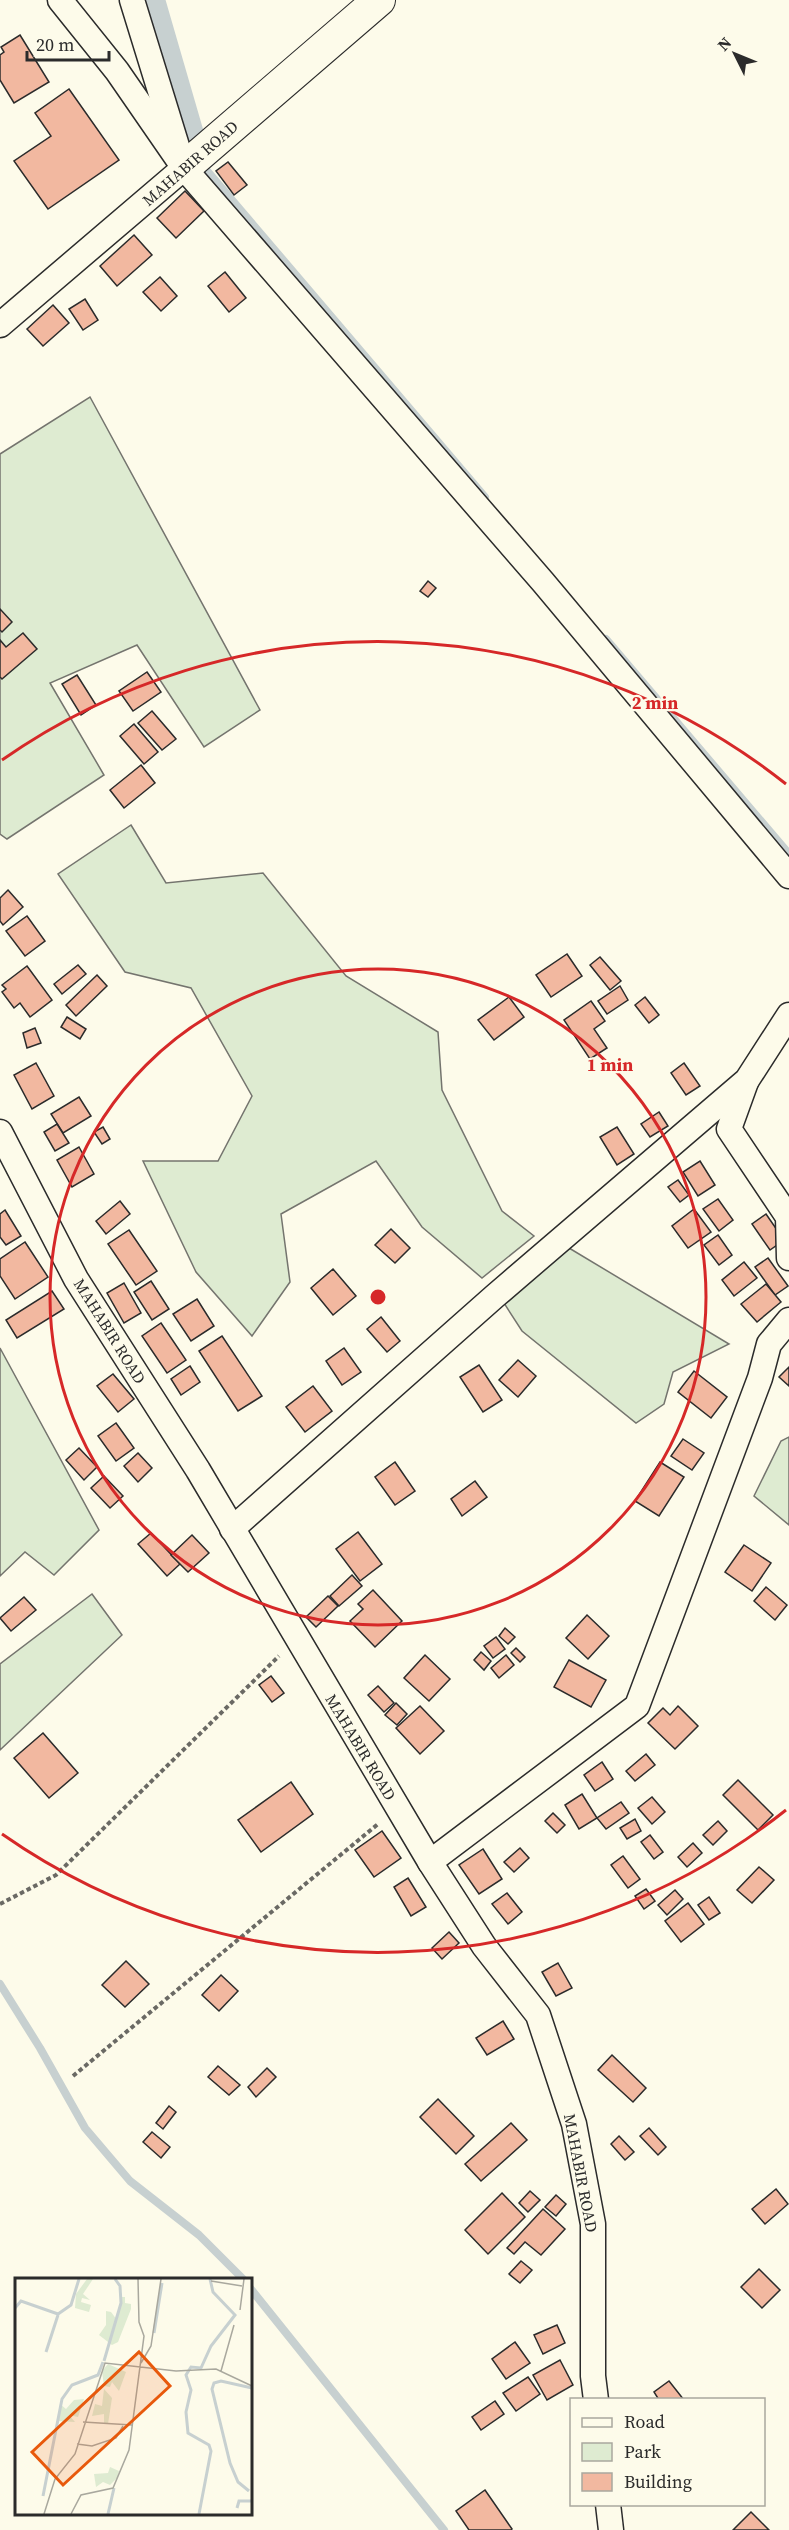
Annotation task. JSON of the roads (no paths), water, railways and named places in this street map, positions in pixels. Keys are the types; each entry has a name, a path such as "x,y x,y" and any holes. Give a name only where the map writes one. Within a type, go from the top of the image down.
{"street":[{"path":"60,0 117,71 184,168 543,582 789,876"},
{"path":"132,0 184,168"},
{"name":"MAHABIR ROAD","path":"0,325 379,0"},
{"path":"789,1015 747,1080 729,1129 788,1217 789,1258"},
{"path":"232,1529 495,1296 747,1080"},
{"name":"MAHABIR ROAD","path":"0,1132 76,1279 198,1470 430,1862 484,1946 538,2015 574,2124 593,2224 593,2376 596,2398"},
{"path":"430,1862 636,1706 760,1378 769,1344 789,1320"},
{"path":"608,2506 611,2530"}],"waterway":[{"path":"151,0 191,138"},
{"path":"203,166 485,497"},
{"path":"606,639 789,854"},
{"path":"0,1984 40,2048 85,2128 130,2181 199,2235 242,2278"},
{"path":"252,2290 444,2530"}]}
